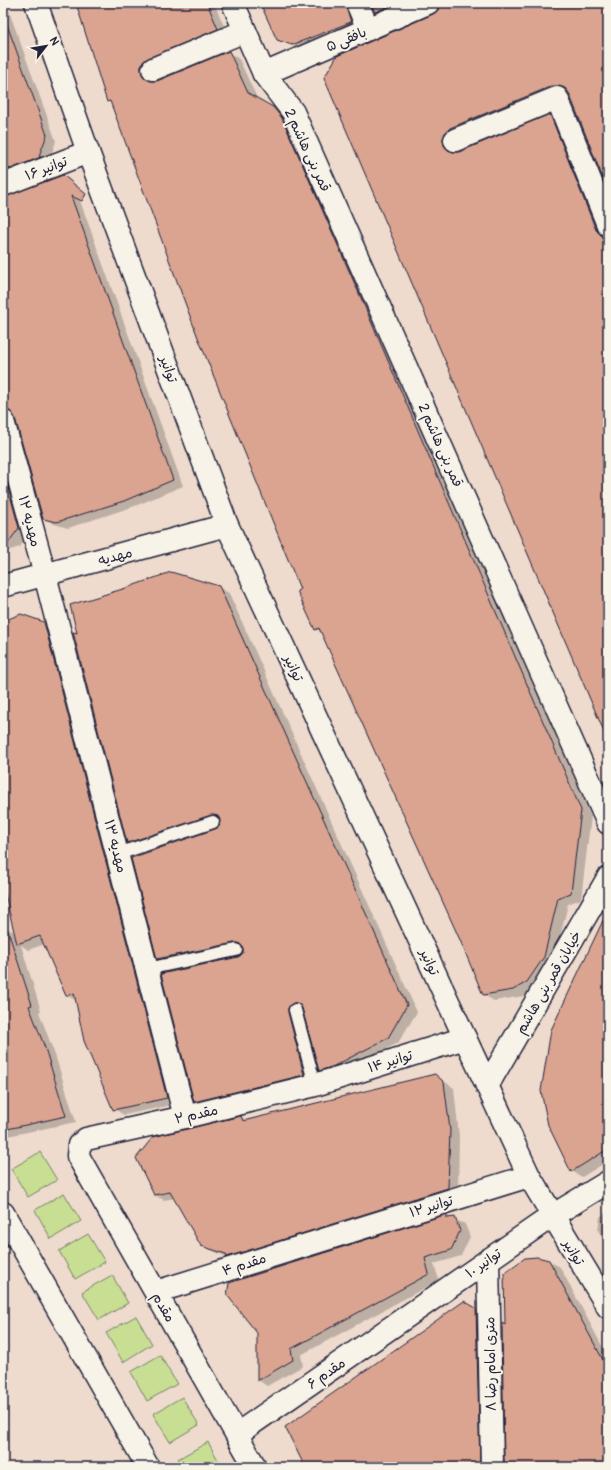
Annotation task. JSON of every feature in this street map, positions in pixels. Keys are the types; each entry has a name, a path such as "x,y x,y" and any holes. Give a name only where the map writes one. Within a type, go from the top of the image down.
{"street":[{"name":"توانیر","path":"36,3 88,152 228,525 529,1176 608,1308"},
{"name":"قمر بنی هاشم 2","path":"232,3 264,74 293,112 608,823"},
{"path":"357,3 368,29"},
{"name":"بافقی ۵","path":"264,74 428,3"},
{"path":"153,69 245,31"},
{"path":"455,140 557,98 608,225"},
{"name":"توانیر ۱۶","path":"3,185 88,152"},
{"name":"مهدیه ۱۲","path":"3,421 45,575"},
{"name":"مهدیه","path":"3,586 228,525"},
{"name":"مهدیه ۱۳","path":"45,575 185,1117"},
{"name":"خیابان قمر بنی هاشم","path":"487,1086 608,879"},
{"name":"توانیر ۱۴","path":"315,1084 465,1038"},
{"name":"مقدم ۲","path":"79,1145 86,1139 185,1117 315,1084"},
{"name":"مقدم","path":"79,1145 78,1156 255,1467"},
{"name":"توانیر ۱۲","path":"332,1236 529,1176"},
{"name":"توانیر ۱۰","path":"415,1311 552,1216 608,1182"},
{"path":"3,1213 143,1465"},
{"name":"مقدم ۴","path":"156,1292 332,1236"},
{"name":"۸ متری امام رضا","path":"488,1260 492,1467"},
{"name":"مقدم ۶","path":"237,1434 415,1311"}],"lane":[{"path":"118,854 213,822"},
{"path":"147,969 236,950"},
{"path":"295,1010 315,1084"}],"green space":[{"path":"40,1152 57,1180 28,1197 11,1169"},
{"path":"64,1193 81,1221 51,1239 35,1210"},
{"path":"88,1234 105,1262 75,1279 59,1251"},
{"path":"112,1275 128,1303 99,1320 82,1292"},
{"path":"136,1316 152,1344 123,1362 106,1333"},
{"path":"160,1355 177,1384 147,1401 131,1372"},
{"path":"182,1397 199,1425 170,1442 153,1414"},
{"path":"208,1442 222,1467 183,1467 178,1459"}],"building":[{"path":"76,3 207,3 218,29 148,58 143,62 141,67 142,74 146,79 157,81 229,51 248,93 273,107 282,118 581,810 571,893 558,898 544,957 527,982 513,990 483,995 460,940 319,628 315,630 297,591 300,589 197,335 110,101 107,102"},
{"path":"260,3 345,3 351,22 292,45 277,40"},
{"path":"371,3 397,3 375,12"},
{"path":"440,3 608,3 608,191 569,93 565,88 559,86 552,86 450,128 445,133 443,139 444,145 448,150 459,152 550,114 596,230 601,235 608,237 608,741 324,78 337,56 433,14 438,10"},
{"path":"6,22 47,135 39,156 41,157 11,169 3,165 3,23"},
{"path":"63,175 86,194 82,201 71,196 173,480 124,501 57,522 43,519 15,418 11,412 3,409 3,197"},
{"path":"3,469 19,528 3,550"},
{"path":"171,572 219,586 407,1005 388,1038 334,1066 319,1071 302,1008 297,1003 293,1003 288,1008 288,1012 304,1075 194,1102 161,974 238,957 243,953 243,948 239,943 234,943 157,959 131,858 215,829 219,827 220,820 218,816 211,815 127,843 73,632 77,633 70,605 126,588"},
{"path":"21,614 44,622 167,1098 113,1110 84,1041 74,993 66,996 40,936 17,944 3,886 3,621"},
{"path":"608,910 608,1149 571,1172 548,1125 541,1091 551,1030"},
{"path":"8,931 32,1005 29,1006 45,1048 66,1116 3,1130 3,932"},
{"path":"435,1074 444,1082 450,1130 448,1188 227,1257 226,1254 201,1246 170,1192 154,1195 136,1158 153,1137 241,1116 243,1121"},
{"path":"447,1214 447,1218 455,1217 460,1231 451,1250 425,1258 429,1274 291,1349 293,1360 257,1381 257,1333 227,1295 229,1283"},
{"path":"537,1257 549,1260 608,1369 608,1467 504,1467 502,1323 505,1325 504,1273 525,1258"},
{"path":"464,1301 476,1308 480,1467 305,1467 285,1427"}]}
